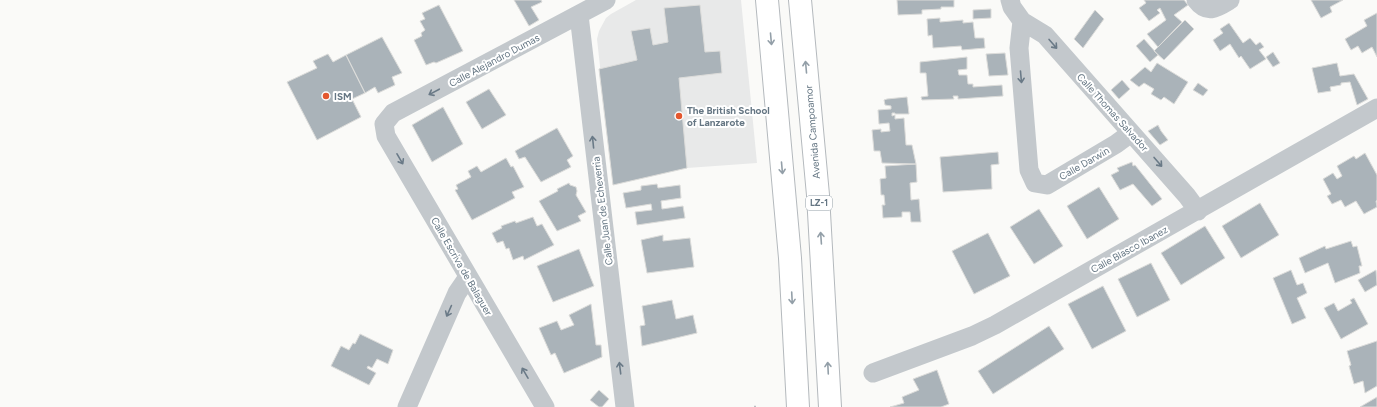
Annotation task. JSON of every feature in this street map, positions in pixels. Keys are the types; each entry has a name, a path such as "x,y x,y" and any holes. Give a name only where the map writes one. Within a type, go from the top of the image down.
{"highway":[{"path":"767,0 790,258 798,407"},
{"name":"Avenida Campoamor","path":"800,0 818,195 830,407"}],"street":[{"name":"Calle Alejandro Dumas","path":"384,124 393,113 606,0"},
{"name":"Calle Thomas Salvador","path":"1010,0 1012,7 1022,21 1045,35 1187,196 1198,211"},
{"path":"1196,0 1205,9 1212,10 1230,0"},
{"name":"Calle Juan de Echeverria","path":"579,15 625,407"},
{"name":"Calle Darwin","path":"1022,21 1019,48 1029,170 1035,183 1047,185 1116,144 1130,133"},
{"name":"Calle Blasco Ibanez","path":"873,373 978,334 1198,211 1377,108"},
{"name":"Calle Escriva de Balaguer","path":"384,124 386,136 544,407"},
{"path":"407,407 457,293 468,277"}],"shaded area":[{"name":"The British School of Lanzarote","path":"636,0 741,0 757,163 687,168 613,185 597,39 599,31 606,18"}],"building":[{"path":"514,0 541,0 542,2 531,7 539,20 529,26"},
{"path":"897,0 954,0 954,7 941,7 941,9 922,10 922,14 898,15"},
{"path":"1144,0 1184,0 1188,5 1174,15 1182,22 1158,47 1147,34 1166,20 1160,8 1157,10 1160,13 1149,21 1139,8 1146,3"},
{"path":"1311,0 1343,0 1330,7 1332,12 1321,18"},
{"path":"439,5 463,51 436,63 434,62 426,65 414,40 422,36 421,33 425,30 420,21 425,19 422,13"},
{"path":"700,5 705,52 720,51 722,73 679,78 687,168 613,185 599,69 637,60 631,31 650,28 653,45 668,42 664,8"},
{"path":"991,9 991,18 973,19 973,10"},
{"path":"1095,10 1104,19 1083,48 1074,39"},
{"path":"1377,13 1377,57 1372,47 1362,53 1358,46 1351,50 1345,39 1367,26 1364,20"},
{"path":"940,18 940,22 963,20 963,23 973,22 975,38 984,38 985,48 962,50 961,46 933,48 932,35 928,36 927,19"},
{"path":"1185,20 1194,29 1164,60 1154,51"},
{"path":"1229,23 1243,43 1250,38 1256,45 1260,42 1264,47 1259,50 1266,59 1250,69 1241,56 1239,58 1230,44 1220,51 1213,40 1223,33 1220,29"},
{"path":"382,37 402,73 392,77 395,85 378,93 375,87 365,93 346,55"},
{"path":"1144,39 1158,55 1150,62 1136,46"},
{"path":"1273,52 1280,63 1273,67 1266,57"},
{"path":"1005,53 1008,75 989,76 986,54"},
{"name":"ISM","path":"328,54 333,62 346,55 365,93 352,99 361,117 317,140 287,82 317,68 313,61"},
{"path":"967,57 967,69 958,70 959,75 967,75 968,84 973,84 973,87 1002,85 1003,96 958,99 958,96 953,96 954,99 922,100 921,97 928,96 926,73 920,73 920,62"},
{"path":"1157,63 1188,82 1174,104 1164,97 1161,100 1151,94 1154,89 1144,83 1139,87 1130,80 1145,67 1151,72"},
{"path":"1337,63 1340,76 1354,74 1368,99 1357,105 1350,82 1341,83 1341,85 1330,87 1331,91 1318,93 1312,68"},
{"path":"1122,80 1130,89 1119,99 1111,90"},
{"path":"1198,83 1208,90 1203,96 1193,90"},
{"path":"489,89 506,115 482,129 466,102"},
{"path":"907,97 909,114 892,113 892,116 895,115 895,119 904,118 906,145 912,145 916,164 882,163 880,151 874,151 872,130 881,129 881,132 890,131 889,123 879,124 878,110 891,109 891,106 885,105 884,100"},
{"path":"443,107 463,144 432,162 412,125"},
{"path":"1158,125 1168,140 1160,145 1148,131"},
{"path":"557,128 573,156 567,160 571,167 541,182 525,157 519,159 515,151"},
{"path":"998,152 999,164 991,165 992,189 943,192 940,157"},
{"path":"1365,153 1377,175 1377,207 1364,214 1356,201 1345,207 1341,200 1332,204 1327,196 1331,194 1323,179 1333,173 1337,179 1342,176 1337,166 1354,156 1356,159"},
{"path":"506,158 511,167 513,166 524,187 512,192 515,198 472,220 455,190 458,189 456,185 471,177 468,171 477,166 481,172"},
{"path":"1132,162 1133,166 1135,165 1162,199 1152,206 1133,184 1120,190 1111,175 1119,171 1117,168"},
{"path":"916,164 917,182 910,183 911,200 919,199 921,222 911,222 910,212 902,212 902,217 883,218 882,205 885,205 884,195 881,195 880,179 886,178 885,166"},
{"path":"569,183 570,185 576,187 576,195 586,212 578,216 581,221 557,231 539,201 558,191 557,189"},
{"path":"657,184 658,188 680,185 681,198 661,201 662,209 683,206 685,218 637,225 635,212 652,210 651,204 626,208 623,193 641,190 641,186"},
{"path":"1099,187 1119,219 1087,239 1067,206"},
{"path":"1260,203 1279,235 1241,258 1222,226"},
{"path":"1039,209 1063,246 1034,264 1010,227"},
{"path":"533,217 537,226 542,224 554,245 524,260 523,256 513,260 509,248 506,249 503,241 497,243 492,233 502,228 501,226"},
{"path":"1205,226 1225,258 1181,285 1161,253"},
{"path":"988,233 1010,276 974,294 952,251"},
{"path":"663,235 663,241 690,238 694,267 647,273 641,240"},
{"path":"1351,241 1353,247 1357,246 1362,266 1359,266 1360,273 1335,283 1328,263 1305,273 1299,258 1325,246 1326,249"},
{"path":"579,249 594,286 553,302 537,266"},
{"path":"1151,263 1170,300 1137,317 1118,279"},
{"path":"1291,270 1297,285 1303,283 1307,293 1297,298 1306,318 1292,324 1273,278"},
{"path":"1376,270 1377,285 1365,292 1358,280"},
{"path":"1103,286 1126,331 1092,349 1068,304"},
{"path":"1354,298 1368,324 1341,339 1324,308 1334,303 1338,311 1352,303 1350,300"},
{"path":"672,300 676,319 693,315 697,333 642,346 640,326 645,325 642,306"},
{"path":"591,304 596,345 601,345 602,357 564,373 555,353 551,355 539,328 557,321 561,330 574,325 569,315"},
{"path":"1049,326 1064,349 993,394 978,371"},
{"path":"360,334 393,350 388,364 377,359 372,368 368,366 367,368 376,373 369,385 331,366 341,346 349,350 353,343 355,344"},
{"path":"1377,341 1377,386 1365,393 1363,381 1354,384 1347,351"},
{"path":"937,370 949,404 941,407 890,407 904,403 902,397 919,390 913,379"},
{"path":"599,390 609,399 602,407 599,407 590,400"},
{"path":"1377,397 1377,407 1360,407"}],"place":[{"name":"ISM","path":"326,96"},
{"name":"The British School of Lanzarote","path":"679,116"}]}
